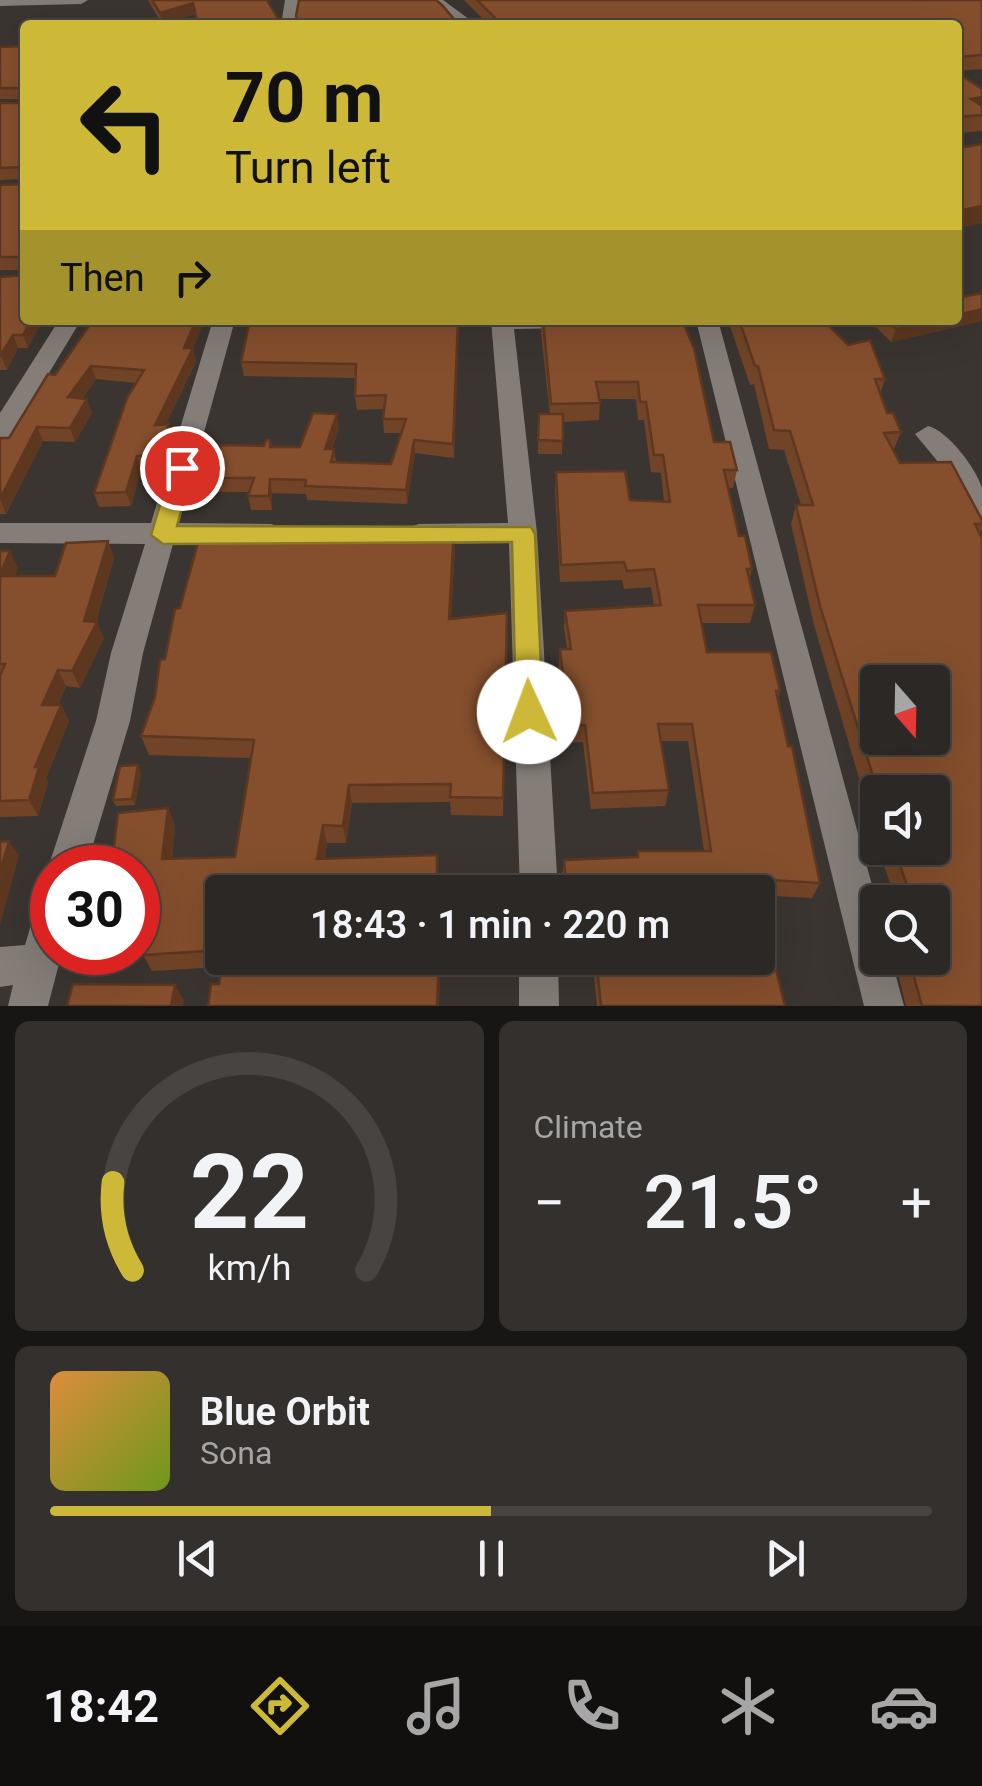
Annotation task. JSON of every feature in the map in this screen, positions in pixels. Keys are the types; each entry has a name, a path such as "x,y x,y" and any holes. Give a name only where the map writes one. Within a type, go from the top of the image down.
{"street":[{"path":"0,2 80,0"},
{"path":"434,0 462,20"},
{"path":"0,433 67,325"},
{"path":"74,845 114,722 127,652 223,325"},
{"path":"502,325 523,534 537,875"},
{"path":"708,325 884,1006"},
{"path":"928,434 969,486 982,512"},
{"path":"0,534 296,534"},
{"path":"390,534 523,534"},
{"path":"18,965 28,1006"},
{"path":"538,1006 539,975"}],"building":[{"path":"152,0 267,0 279,20 197,20 193,3 160,13"},
{"path":"299,0 436,0 455,20 298,20"},
{"path":"477,0 982,0 982,55 962,57 962,20 497,20"},
{"path":"20,46 20,88 0,88 0,47"},
{"path":"962,76 982,89 982,97 971,99 982,106 982,115 962,117"},
{"path":"0,103 20,103 20,167 0,168"},
{"path":"982,144 982,206 962,210 962,147"},
{"path":"20,184 20,257 0,257 0,185"},
{"path":"20,275 20,325 28,325 23,335 13,335 0,356 0,277"},
{"path":"982,293 982,309 962,314 962,297"},
{"path":"90,325 194,325 184,348 193,348 155,425 169,424 159,455 137,456 126,492 94,493 127,398 144,370 91,366 68,397 87,399 70,428 37,427 0,499 0,438 9,438 48,374 55,375"},
{"path":"249,325 458,325 453,444 414,440 406,490 305,486 306,480 270,479 269,496 248,496 254,478 213,478 221,445 264,446 270,440 270,447 300,447 313,413 337,414 325,449 334,449 331,462 391,464 406,419 383,419 386,395 355,396 356,364 241,362"},
{"path":"543,325 684,325 694,348 714,442 730,442 737,470 724,470 739,536 745,536 755,605 698,605 707,652 771,652 780,691 776,691 788,746 792,746 820,883 775,880 775,875 565,875 564,860 638,857 638,851 711,851 692,724 658,724 669,790 593,793 585,725 569,726 560,649 571,649 565,611 661,605 654,569 627,571 624,562 561,565 556,472 625,471 630,500 670,502 663,455 654,455 646,402 640,402 638,382 596,382 600,403 551,404"},
{"path":"741,325 828,325 848,345 870,340 885,379 875,379 887,413 893,413 901,432 884,433 900,463 951,462 982,520 982,524 975,524 982,538 982,1006 922,1006 914,975 950,975 950,885 907,885 900,865 950,865 950,775 873,775 866,755 950,755 950,665 860,665 860,734 820,606 796,505 813,505 790,431 774,430 758,366"},
{"path":"539,414 563,414 563,441 538,440"},
{"path":"454,527 449,619 507,613 503,798 450,797 451,784 349,785 343,826 323,825 317,859 437,855 437,875 205,875 205,951 160,954 160,845 114,845 118,813 168,808 162,859 235,857 254,740 141,736 155,697 160,660 165,659 175,609 180,608 200,536"},
{"path":"108,541 84,621 97,622 72,671 58,670 42,705 61,705 35,767 39,767 29,800 0,801 0,676 5,664 0,664 0,576 55,576 66,543"},
{"path":"0,551 10,551 0,574"},
{"path":"138,765 132,799 113,800 120,766"},
{"path":"9,841 0,872 0,842"},
{"path":"775,965 785,1006 601,1006 598,975 775,975"},
{"path":"220,975 438,975 437,1006 208,1006 211,984 219,984"},
{"path":"73,984 175,985 171,1006 67,1006"}],"route":[{"path":"182,468 163,535 523,534 529,712"}]}
